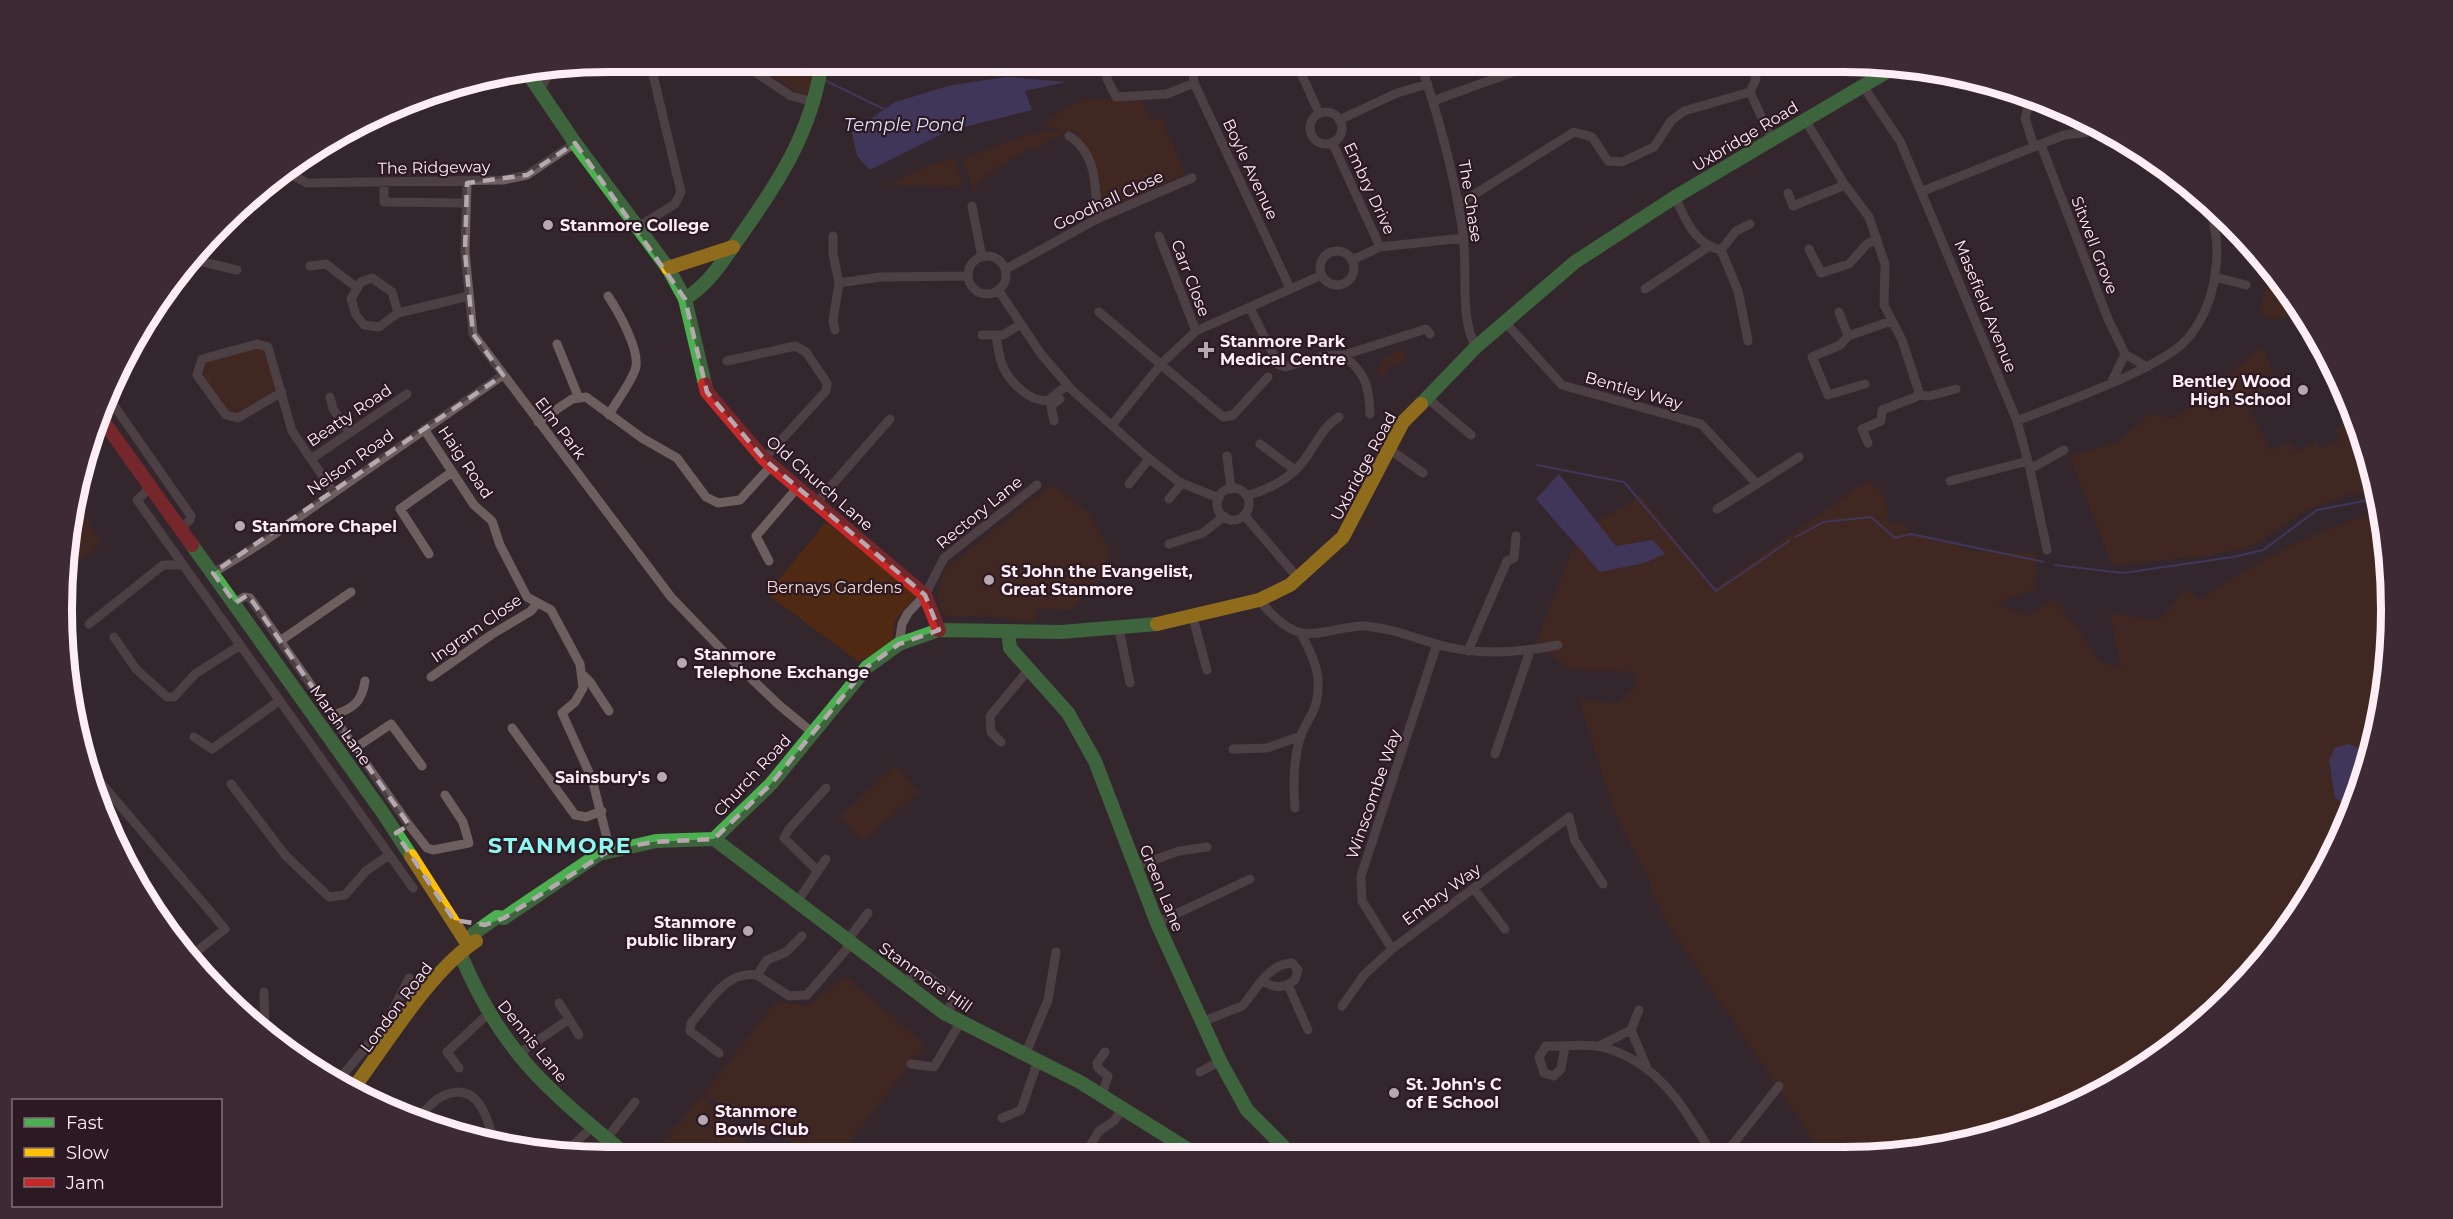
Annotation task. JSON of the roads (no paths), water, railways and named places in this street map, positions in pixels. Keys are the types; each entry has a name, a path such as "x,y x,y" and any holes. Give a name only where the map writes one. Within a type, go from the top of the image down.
{"main road":[{"path":"685,298 698,292 718,270 777,186 799,144 814,102 820,72"},
{"name":"Uxbridge Road","path":"813,733 867,667 899,644 939,630 1119,629 1193,618 1259,600 1298,578 1344,537 1403,422 1476,347 1575,262 1675,197 1863,86 1880,73"},
{"name":"Old Church Lane","path":"531,78 636,228 668,268 685,298 707,392 768,463 925,595 939,630"},
{"path":"668,268 732,247"},
{"name":"Marsh Lane","path":"106,424 383,813 454,920 467,946"},
{"name":"Green Lane","path":"1008,631 1010,648 1068,713 1095,761 1157,923 1220,1061 1248,1110 1285,1147"},
{"name":"Church Road","path":"714,839 771,784 813,733"},
{"path":"454,920 485,925 497,917 504,918 590,860 610,850 653,842 714,839"},
{"name":"Stanmore Hill","path":"714,839 901,983 944,1013 1102,1095 1184,1147"},
{"path":"467,946 480,942 504,925 504,918"},
{"name":"London Road","path":"357,1084 436,979 467,946 473,934 485,925"},
{"name":"Dennis Lane","path":"467,946 471,984 488,1014 550,1092 617,1147"}],"street":[{"path":"636,228 675,204 681,192 652,72"},
{"path":"755,72 791,96 814,102"},
{"path":"1107,72 1107,79 1116,97 1167,94 1194,83"},
{"name":"Boyle Avenue","path":"1193,72 1194,83 1290,288"},
{"path":"1301,72 1319,113"},
{"name":"The Chase","path":"1424,72 1448,154 1459,204 1464,238 1468,327 1476,347"},
{"path":"1433,101 1513,72"},
{"path":"1459,204 1575,132 1592,137 1608,161 1622,162 1654,147 1671,121 1684,111 1750,92 1756,79 1754,72"},
{"path":"540,91 547,76"},
{"path":"1340,120 1397,93 1428,84"},
{"name":"Masefield Avenue","path":"1863,86 1900,141 1923,191 2017,422 2029,465 2047,550"},
{"path":"1750,92 1772,140"},
{"name":"Sitwell Grove","path":"2029,106 2025,118 2108,320 2125,354"},
{"path":"1330,112 1340,120 1341,132 1332,142 1321,142 1312,135 1310,124 1319,113 1330,112"},
{"path":"1805,120 1845,185 1869,217 1885,264 1884,305 1902,340 1919,392 1917,394"},
{"path":"1923,191 2064,135 2090,132"},
{"path":"1069,136 1077,141 1089,157 1096,185 1097,219"},
{"name":"Embry Drive","path":"1332,142 1380,248"},
{"name":"The Ridgeway","path":"293,175 307,183 467,183 503,180 527,175 575,143"},
{"name":"Goodhall Close","path":"1006,269 1097,219 1192,178"},
{"path":"384,183 384,202 466,203"},
{"name":"Elm Park","path":"467,183 465,252 473,334 671,597 779,705 813,733"},
{"path":"1788,193 1792,206 1845,185"},
{"path":"1675,197 1694,234 1708,247 1721,250"},
{"path":"972,206 982,257"},
{"path":"2017,422 2147,367 2189,338 2214,292 2218,253 2214,219"},
{"path":"1721,250 1736,231 1750,224"},
{"path":"833,236 833,254 839,283 832,321 835,330"},
{"name":"Carr Close","path":"1159,236 1196,331"},
{"path":"1352,260 1380,248 1464,238"},
{"path":"1809,249 1821,273 1849,264 1867,244 1877,239"},
{"path":"1645,289 1708,247"},
{"path":"1721,250 1738,291 1748,341"},
{"path":"1341,252 1352,260 1353,272 1345,282 1334,284 1322,275 1321,263 1330,253 1341,252"},
{"path":"982,257 995,257 1006,269 1005,282 999,291 980,293 972,286 968,276 972,264 982,257"},
{"path":"202,258 237,270"},
{"path":"310,266 326,264 356,286"},
{"path":"1112,425 1162,363 1196,331 1322,275"},
{"path":"839,283 880,277 968,276"},
{"path":"398,313 392,292 384,284 372,278 356,286 351,299 356,315 364,325 379,327 398,313 469,296"},
{"path":"2215,278 2247,285"},
{"path":"999,291 1069,387 1149,459 1182,483 1219,498"},
{"path":"608,296 621,316 637,359 636,368 609,415"},
{"path":"1250,308 1278,364 1285,367 1323,356 1344,355 1426,330 1430,334"},
{"path":"1099,312 1162,363 1222,417 1233,415 1268,378"},
{"path":"1839,312 1848,336"},
{"path":"1865,384 1828,395 1812,357 1840,345 1848,336 1892,321"},
{"name":"Bentley Way","path":"1505,322 1562,384 1701,424 1756,484"},
{"path":"982,335 996,336 1021,324"},
{"path":"996,336 1004,369 1017,386 1029,395 1039,400 1049,400 1069,387"},
{"name":"Beatty Road","path":"282,392 238,418 232,418 226,415 197,375 198,367 202,359 257,344 268,347 282,392 295,438 311,459 406,394"},
{"path":"557,344 578,396 593,401 609,415 677,458 706,497 718,502 740,500 826,391 827,383 806,352 795,346 727,361"},
{"path":"2112,381 2125,354 2147,367"},
{"path":"1344,355 1364,377 1370,390 1370,414"},
{"name":"Nelson Road","path":"213,573 263,542 333,491 503,375"},
{"path":"1054,422 1051,406 1069,387"},
{"path":"1868,443 1862,429 1881,421 1882,410 1917,394 1929,396 1956,389"},
{"path":"538,422 578,396"},
{"path":"330,397 333,409 350,433"},
{"path":"1426,397 1471,435"},
{"path":"89,624 163,565 184,532 191,516 113,404"},
{"path":"1246,496 1271,488 1295,470 1331,422 1339,417"},
{"path":"817,502 890,419"},
{"name":"Haig Road","path":"424,429 474,505 492,521 500,545 527,597 551,610 580,664 583,675 609,711"},
{"path":"1260,444 1295,470"},
{"path":"1389,449 1423,473"},
{"path":"1950,481 2029,465 2064,450"},
{"path":"1227,456 1232,489"},
{"path":"1717,509 1799,457"},
{"path":"311,459 333,491"},
{"path":"1130,484 1149,459"},
{"path":"429,554 400,509 452,472"},
{"path":"1169,499 1182,483"},
{"name":"Rectory Lane","path":"899,644 902,624 908,613 925,595 944,558 1037,485"},
{"path":"151,487 137,500 412,888"},
{"path":"769,561 756,536 798,487"},
{"path":"1232,489 1242,491 1249,505 1244,515 1235,520 1224,516 1218,509 1219,498 1232,489"},
{"path":"1244,515 1298,578"},
{"path":"1169,544 1203,533 1224,516"},
{"path":"1468,651 1507,561 1514,558 1516,536"},
{"path":"163,565 182,565"},
{"path":"280,641 351,592"},
{"path":"224,625 244,597 250,598 427,848 436,850 469,843 463,822 445,795"},
{"path":"1259,600 1273,616 1301,633 1314,661 1318,685 1315,713 1301,736 1293,782 1295,808"},
{"name":"Ingram Close","path":"431,677 491,634 531,611 537,603"},
{"path":"1193,618 1208,670"},
{"path":"1301,633 1364,626 1395,630 1437,644 1487,653 1530,651 1558,645"},
{"path":"1119,629 1130,683"},
{"path":"114,637 136,669 167,697 174,697 195,674 239,646"},
{"name":"Winscombe Way","path":"1392,949 1362,901 1361,876 1437,644"},
{"path":"249,661 267,648"},
{"path":"1496,754 1530,651"},
{"path":"1001,742 991,732 990,716 1029,669"},
{"path":"583,675 583,688 574,702 562,713 592,779 610,850"},
{"path":"333,715 353,707 360,701 365,681"},
{"path":"194,737 212,749 279,701"},
{"path":"356,748 391,724 422,766"},
{"path":"512,728 575,815 586,816 602,812"},
{"path":"1233,749 1268,748 1301,736"},
{"path":"337,783 352,770"},
{"path":"102,784 225,929 195,952"},
{"path":"231,784 286,856 329,897 345,895 366,871 389,855"},
{"path":"818,871 784,838 789,829 826,788"},
{"path":"1570,805 1569,817 1575,841 1603,884"},
{"path":"367,826 383,813"},
{"name":"Embry Way","path":"1342,1006 1364,975 1392,949 1569,817"},
{"path":"396,833 409,825"},
{"path":"1134,867 1179,851 1207,847"},
{"path":"797,902 826,859"},
{"path":"1157,923 1250,879"},
{"path":"1474,889 1505,929"},
{"path":"719,1053 690,1031 691,1023 727,981 736,976 757,975 789,996 807,995 849,943 868,913"},
{"path":"757,975 767,960 786,952 802,936"},
{"path":"1025,1055 1048,1000 1056,952"},
{"path":"1202,1022 1242,1006 1262,981 1277,967 1292,963 1297,966 1299,972 1288,984 1274,988 1262,981"},
{"path":"901,983 918,973 925,975 952,995 950,1008 944,1013"},
{"path":"342,1076 387,1022 410,978"},
{"path":"1288,984 1308,1029"},
{"path":"264,992 265,1022"},
{"path":"559,1003 579,1035"},
{"path":"1599,1046 1631,1030 1639,1010"},
{"path":"459,1068 447,1052 488,1014"},
{"path":"518,1054 568,1020"},
{"path":"911,1064 933,1067 960,1023"},
{"path":"1631,1030 1647,1068"},
{"path":"375,1037 387,1046"},
{"path":"1565,1047 1599,1046 1625,1055 1647,1068 1668,1088 1706,1147"},
{"path":"1102,1095 1108,1076 1098,1068 1097,1063 1104,1052"},
{"path":"1200,1072 1220,1061"},
{"path":"1002,1118 1021,1110 1038,1062"},
{"path":"1732,1147 1779,1086"},
{"path":"423,1113 437,1099 449,1094 467,1093 483,1106 491,1134"},
{"path":"607,1138 635,1102"},
{"path":"1089,1147 1099,1131 1114,1121 1123,1108"},
{"path":"572,1146 592,1127"}],"water":[{"name":"Temple Pond","path":"1008,77 1066,82 1025,91 1032,110 948,131 870,170 857,156 852,132 895,102 952,85"},
{"path":"1559,474 1616,546 1653,540 1665,554 1644,563 1600,572 1536,499"},
{"path":"2348,744 2363,749 2344,804 2335,798 2329,760 2335,748"}],"waterway":[{"path":"806,72 815,75"},
{"path":"826,81 884,109"},
{"path":"1537,465 1624,482 1716,591 1789,541"},
{"path":"2055,565 2123,573 2233,557 2263,550 2317,510 2370,500"},
{"path":"1796,537 1823,522 1871,517 1895,538 1911,534 2044,562"}],"place":[{"name":"Stanmore College","path":"548,225"},
{"name":"Stanmore Park Medical Centre","path":"1206,350"},
{"name":"Bentley Wood High School","path":"2303,390"},
{"name":"Stanmore Chapel","path":"240,526"},
{"name":"St John the Evangelist, Great Stanmore","path":"989,580"},
{"name":"Stanmore Telephone Exchange","path":"682,663"},
{"name":"Sainsbury's","path":"662,777"},
{"name":"Stanmore public library","path":"748,931"},
{"name":"St. John's C of E School","path":"1394,1093"},
{"name":"Stanmore Bowls Club","path":"703,1120"}],"district":[{"name":"STANMORE","path":"560,845"}],"park label":[{"name":"Bernays Gardens","path":"834,587"}]}
